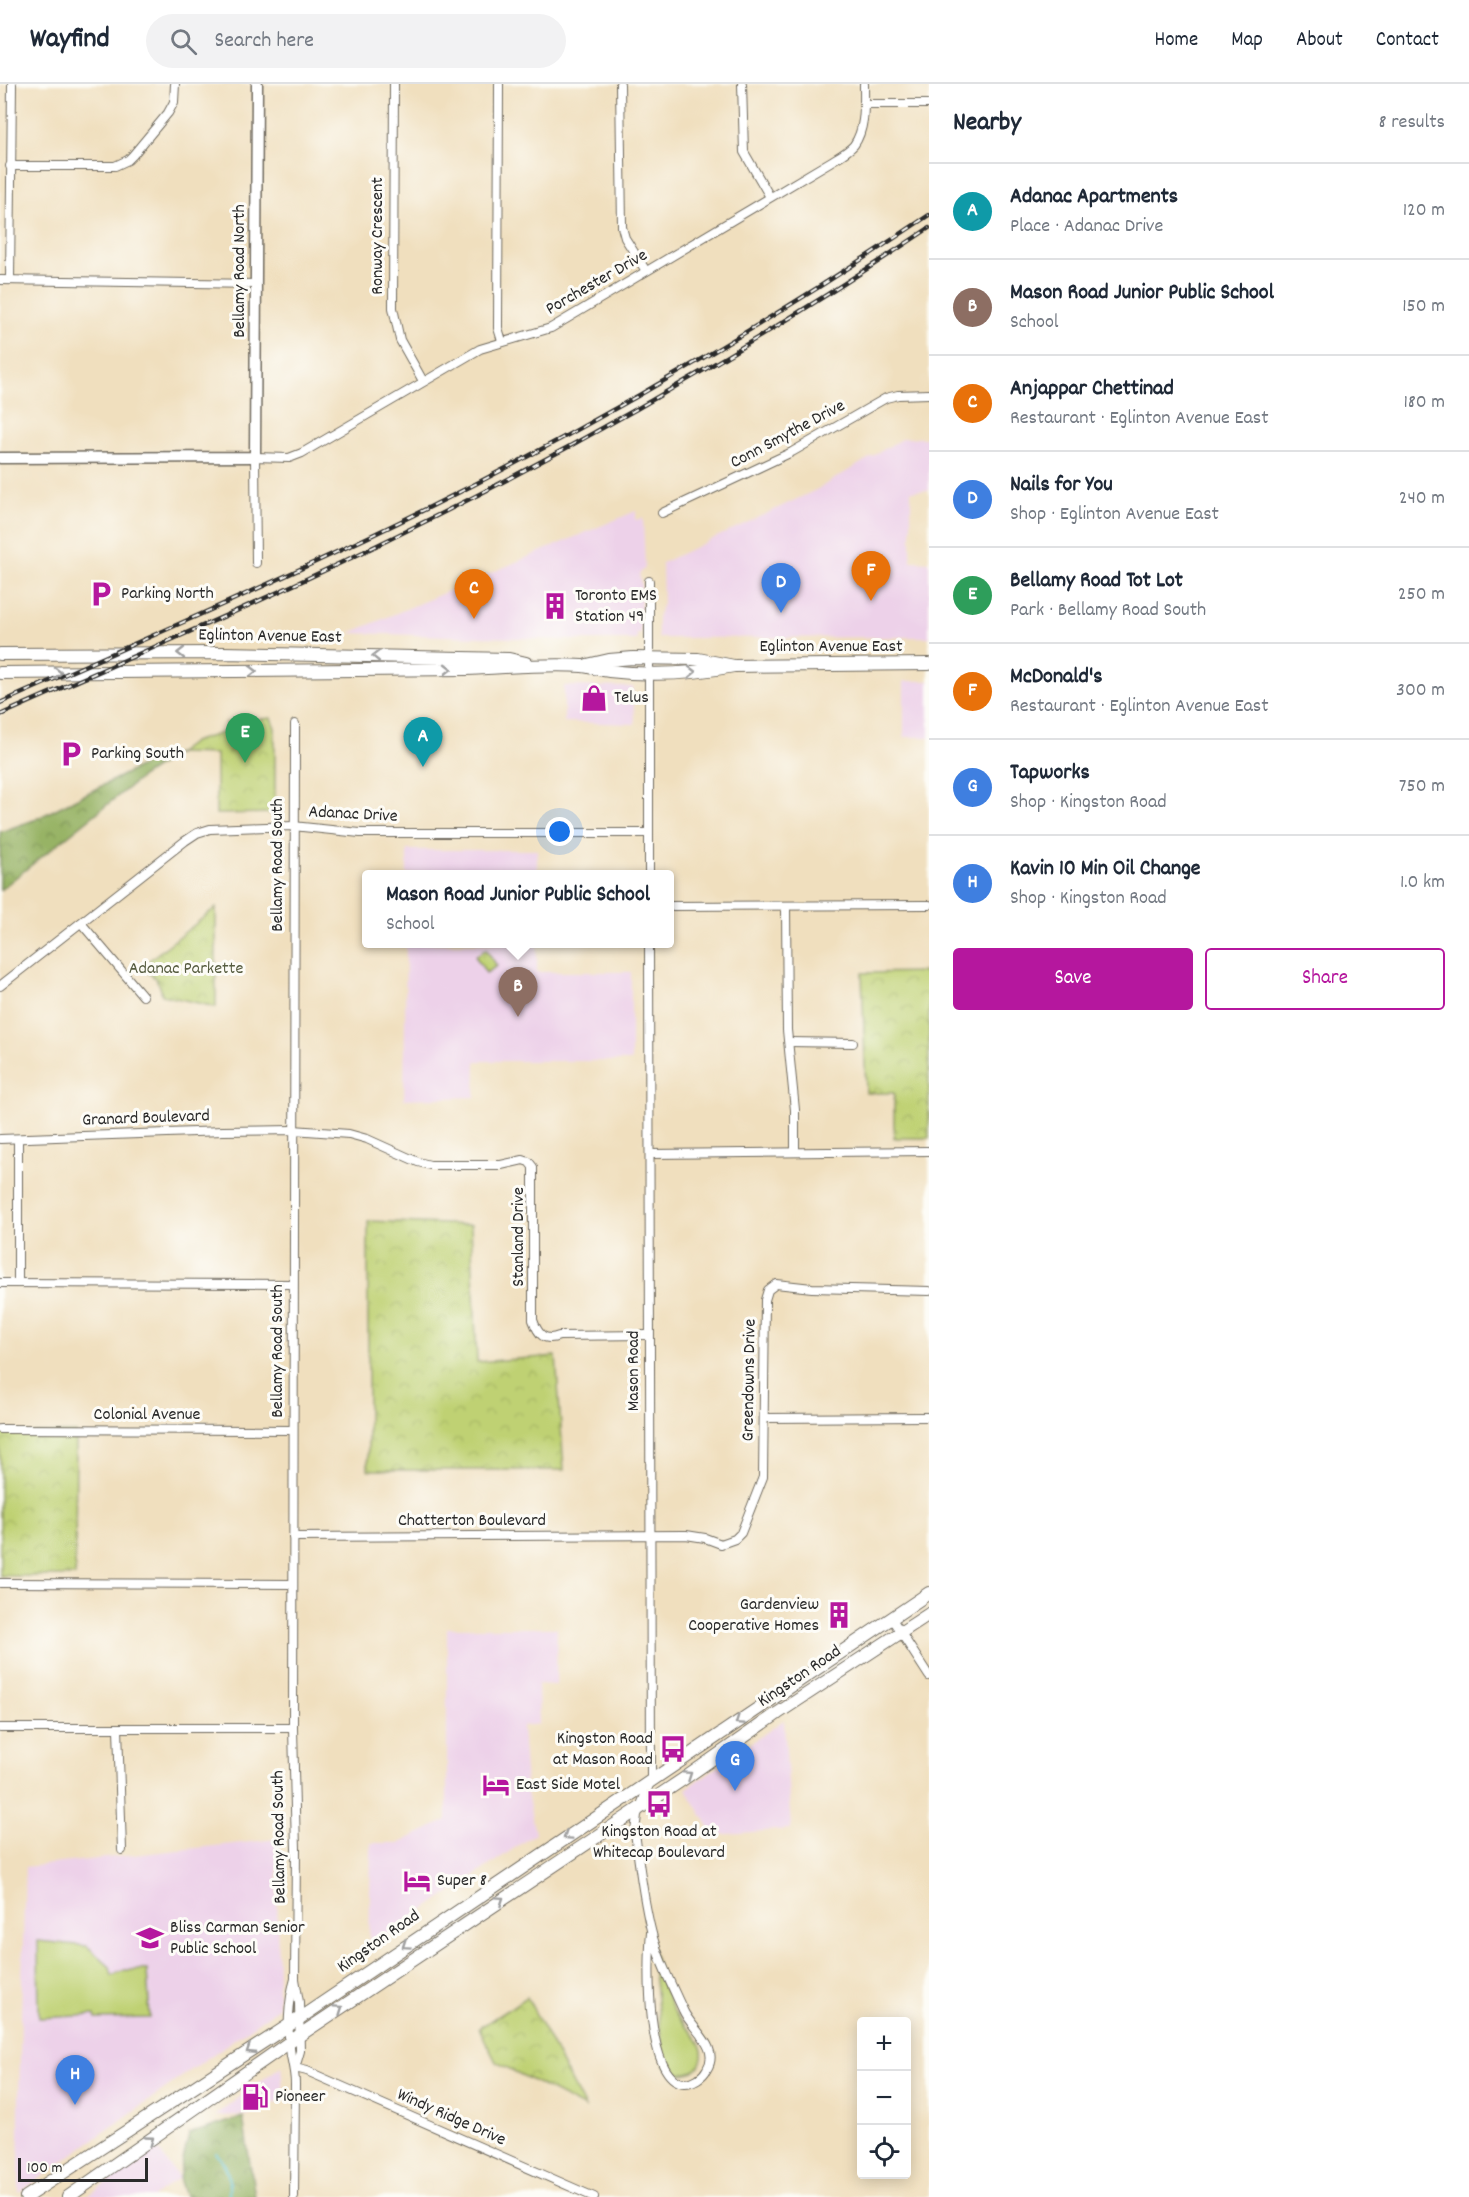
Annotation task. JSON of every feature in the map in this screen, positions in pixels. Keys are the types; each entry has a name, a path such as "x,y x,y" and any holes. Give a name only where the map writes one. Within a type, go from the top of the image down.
{"main road":[{"name":"Eglinton Avenue East","path":"0,654 281,654 509,659 539,665"},
{"name":"Eglinton Avenue East","path":"583,666 609,660 650,658 698,659 734,666"},
{"name":"Eglinton Avenue East","path":"0,673 466,669 539,665 583,666 608,671 702,672 734,666 929,664"},
{"name":"Kingston Road","path":"26,2197 295,2021 929,1593"},
{"name":"Kingston Road","path":"68,2197 295,2038 641,1803 929,1614"},
{"path":"857,1641 860,1647 859,1659"}],"street":[{"path":"10,280 12,84"},
{"path":"10,166 115,166 128,160 168,112 174,102 175,84"},
{"name":"Bellamy Road North","path":"255,563 257,84"},
{"name":"Ronway Crescent","path":"394,84 393,308 400,340 423,381"},
{"path":"499,84 498,328 502,341"},
{"path":"620,84 622,227 625,238 646,271"},
{"path":"742,84 744,152 770,197"},
{"name":"Porchester Drive","path":"255,457 289,458 302,453 480,349 551,328 830,162 853,146 862,125 864,84"},
{"path":"864,104 929,104"},
{"path":"0,280 256,284"},
{"name":"Conn Smythe Drive","path":"662,513 792,452 886,398 898,395 929,394"},
{"path":"0,458 255,457"},
{"path":"649,581 649,870"},
{"name":"Bellamy Road South","path":"294,2197 295,2068 291,2057 295,2038 298,1989 295,1978 296,1849 293,1728 292,1284 295,724"},
{"name":"Adanac Drive","path":"0,986 197,833 210,829 293,826 360,833 649,833"},
{"path":"674,906 929,905"},
{"path":"786,907 789,1042 795,1110 795,1152"},
{"path":"81,923 143,996"},
{"name":"Mason Road","path":"650,948 651,1780 641,1803 635,1832 651,1933"},
{"path":"789,1042 853,1042"},
{"name":"Granard Boulevard","path":"0,1139 293,1130"},
{"name":"Stanland Drive","path":"293,1130 349,1134 430,1165 501,1165 523,1160 529,1162 533,1167 534,1178 533,1320 536,1330 545,1338 551,1339 559,1336 649,1335"},
{"path":"18,1139 18,1283"},
{"path":"650,1154 929,1151"},
{"path":"0,1283 292,1284"},
{"name":"Greendowns Drive","path":"650,1536 695,1535 722,1544 731,1542 738,1536 764,1477 765,1300 771,1287 776,1284 812,1288 929,1291"},
{"path":"764,1418 929,1417"},
{"name":"Colonial Avenue","path":"0,1429 293,1430"},
{"name":"Chatterton Boulevard","path":"293,1537 650,1536"},
{"path":"0,1583 293,1584"},
{"path":"892,1619 929,1676"},
{"path":"0,1728 293,1728"},
{"path":"118,1728 122,1851"},
{"path":"651,1933 683,2011 710,2048 708,2069 699,2078 689,2083 677,2081 670,2076 663,2066 656,2047 649,1966 651,1933"},
{"name":"Windy Ridge Drive","path":"295,2068 307,2071 594,2197"}],"shaded area":[{"path":"903,438 929,438 929,490 911,491 911,561 929,562 929,637 658,638 658,617 663,603 662,563 816,490"},
{"path":"636,511 636,520 643,518 645,568 639,574 641,584 640,633 637,634 637,640 350,633"},
{"path":"904,681 929,681 929,737 904,737"},
{"path":"564,686 633,687 635,724 564,722"},
{"path":"407,850 537,850 537,870 407,870"},
{"path":"406,948 537,948 537,972 631,972 631,1061 476,1061 475,1097 404,1099"},
{"path":"447,1628 557,1628 556,1685 538,1684 539,1724 522,1726 526,1787 535,1834 369,1948 371,1843 399,1843 447,1820"},
{"path":"784,1720 791,1829 714,1835 686,1789"},
{"name":"Bliss Carman Senior Public School","path":"277,1839 278,2008 19,2193 19,2095 25,1867"},
{"path":"281,2066 284,2099 247,2115 215,2116"},
{"path":"157,2148 179,2178 153,2197 86,2197"}],"green space":[{"path":"271,718 275,728 275,813 216,814 216,754 178,753 193,742 228,731 226,723"},
{"path":"178,753 143,776 0,890 0,832 34,820 157,758"},
{"name":"Adanac Parkette","path":"216,908 216,1007 162,995 155,978 139,968"},
{"path":"486,949 497,966 486,973 475,956"},
{"path":"929,972 929,1138 894,1138 894,1093 866,1093 862,973"},
{"path":"368,1221 471,1225 477,1362 556,1356 564,1470 368,1470"},
{"path":"0,1433 76,1433 75,1576 0,1576"},
{"path":"38,1941 87,1946 110,1967 112,1975 125,1970 147,1970 150,2018 96,2019 95,2015 39,2018"},
{"path":"651,1945 672,2007 697,2040 702,2051 699,2066 688,2073 674,2074 664,2064"},
{"path":"527,1997 585,2108 496,2062 479,2028"},
{"path":"243,2117 255,2197 185,2197 179,2178 189,2134"}],"waterway":[{"path":"216,2153 228,2173 229,2197"}],"railway":[{"path":"0,703 218,607 432,506 496,473 685,368 808,294 929,215"},
{"path":"0,715 304,580 539,463 671,389 802,311 929,228"}],"place":[{"name":"Parking North","path":"101,594"},
{"name":"McDonald's","path":"871,601"},
{"name":"Toronto EMS Station 49","path":"555,606"},
{"name":"Nails for You","path":"781,613"},
{"name":"Anjappar Chettinad","path":"474,619"},
{"name":"Telus","path":"594,698"},
{"name":"Parking South","path":"71,754"},
{"name":"Bellamy Road Tot Lot","path":"245,763"},
{"name":"Adanac Apartments","path":"423,767"},
{"name":"Mason Road Junior Public School","path":"518,1017"},
{"name":"Gardenview Cooperative Homes","path":"839,1615"},
{"name":"Kingston Road at Mason Road","path":"673,1749"},
{"name":"East Side Motel","path":"496,1785"},
{"name":"Tapworks","path":"735,1791"},
{"name":"Kingston Road at Whitecap Boulevard","path":"659,1804"},
{"name":"Super 8","path":"417,1881"},
{"name":"Bliss Carman Senior Public School","path":"150,1938"},
{"name":"Pioneer","path":"255,2097"},
{"name":"Kavin 10 Min Oil Change","path":"75,2105"}]}
